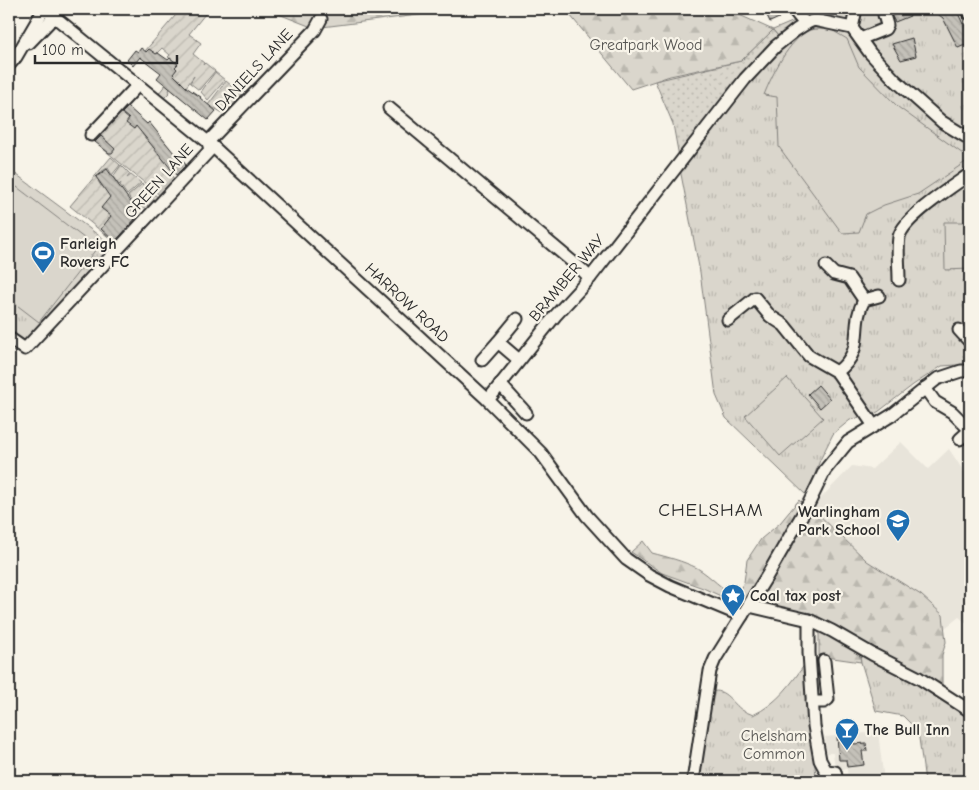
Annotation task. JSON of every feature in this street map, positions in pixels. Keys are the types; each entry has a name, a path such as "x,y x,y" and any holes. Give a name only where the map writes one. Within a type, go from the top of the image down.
{"street":[{"name":"HARROW ROAD","path":"45,9 208,142 488,400 541,454 587,516 626,558 649,576 742,616"},
{"path":"12,61 45,9"},
{"path":"793,9 807,23 814,20 852,28 870,53 895,80 942,122 970,138"},
{"path":"852,28 856,9"},
{"path":"968,9 970,14"},
{"path":"860,40 885,29 887,25 884,15"},
{"path":"12,61 55,16"},
{"name":"DANIELS LANE","path":"208,142 314,30 321,19"},
{"name":"BRAMBER WAY","path":"488,400 519,360 590,278 745,79 789,35 807,23"},
{"path":"92,134 138,85"},
{"path":"389,108 590,278"},
{"name":"GREEN LANE","path":"9,338 25,349 210,150 208,142"},
{"path":"899,280 898,247 899,236 903,227 912,217 970,174"},
{"path":"826,266 834,274 849,278 864,300"},
{"path":"837,372 846,365 854,352 860,307 864,300 879,296"},
{"path":"728,320 754,298 770,316 784,325 809,356 837,372 874,426"},
{"path":"482,360 517,319"},
{"path":"959,330 970,342"},
{"path":"498,342 519,360"},
{"path":"693,781 710,671 725,641 767,576 826,470 848,442 892,415 937,379 961,371 970,371"},
{"path":"500,384 526,413"},
{"path":"925,388 935,402 952,412 970,430 960,439"},
{"path":"749,606 809,620 919,678 970,711"},
{"path":"809,620 814,726 820,760 826,776 835,772 837,781"},
{"path":"812,702 824,702 828,698 824,661"}],"shaded area":[{"name":"Warlingham Park School","path":"901,442 928,469 949,449 970,481 970,626 959,617 921,647 810,520 817,502 852,466 872,469"},
{"path":"878,732 884,781 848,781 847,769 835,767 833,753 827,753 825,737"}],"green space":[{"path":"181,9 209,9 189,34 201,43 193,54 204,63 203,65 205,63 215,71 199,90 190,83 194,76 186,87 176,77 172,81 175,83 169,90 170,92 164,98 159,93 177,69 175,67 178,64 168,57 170,55 162,48 156,54 149,49 145,51"},
{"path":"266,9 466,9 314,28"},
{"name":"Greatpark Wood","path":"565,9 726,9 773,30 741,61 670,76 631,89"},
{"path":"823,9 970,9 970,364 942,366 878,412 850,420 833,434 820,460 807,496 726,418 716,395 700,272 680,169 780,38 773,30"},
{"path":"830,29 847,39 859,67 898,107 970,159 918,194 884,205 866,214 859,232 842,233 779,147 777,97 764,95 782,58 795,41 810,30"},
{"path":"773,30 780,39 679,157 673,124 655,81 741,61"},
{"path":"215,72 225,80 208,100 201,92"},
{"path":"226,81 243,95 225,114 208,105"},
{"path":"124,104 126,106 121,113 145,131 142,134 146,139 150,136 157,146 154,149 160,157 164,154 162,158 175,172 171,175 175,180 162,197 102,148 108,142 100,135 101,130"},
{"path":"111,157 120,165 112,175 108,168 102,171 101,178 98,181 101,186 105,183 127,212 131,210 139,219 117,244 70,206"},
{"path":"121,165 130,174 127,178 131,175 141,183 127,195 120,185 121,183 119,185 113,177"},
{"name":"Farleigh Rovers FC","path":"9,169 113,246 16,353 9,349"},
{"name":"Farleigh Rovers FC","path":"9,181 97,248 39,322 9,299"},
{"path":"142,184 160,199 150,209 147,205 142,209 139,204 135,207 128,196"},
{"path":"944,222 970,222 970,269 945,270"},
{"path":"787,378 823,418 780,456 745,416"},
{"path":"799,500 803,505 744,600 734,602 662,573 631,552 643,541 652,553 681,561 697,568 736,596 744,582 747,560 761,539 780,523"},
{"path":"813,509 867,561 921,595 943,615 946,642 942,655 942,685 816,616 759,603"},
{"path":"819,630 859,651 861,662 819,656"},
{"path":"860,655 916,682 970,717 970,781 925,781 918,731 903,716 876,711"},
{"name":"Chelsham Common","path":"807,661 811,738 817,781 697,781 712,692 716,691 724,694 742,710 753,715 777,699 790,685"}],"building":[{"path":"764,9 776,9 779,18 770,22"},
{"path":"888,9 907,9 910,16 895,22"},
{"path":"944,9 956,9 970,35 970,43 958,48 943,18 935,12"},
{"path":"912,38 916,56 901,60 892,44"},
{"path":"141,48 146,52 149,49 156,54 158,53 168,60 170,58 178,64 173,74 216,111 208,120 157,78 161,73 140,57 133,66 127,60 135,50 138,52"},
{"path":"128,107 147,124 149,122 186,165 176,175 136,126 134,129 126,123 129,119 122,113"},
{"path":"101,136 115,149 112,153 109,153 95,142"},
{"path":"107,169 134,207 128,212 135,219 115,242 101,229 111,216 101,208 110,197 96,177"},
{"path":"818,385 830,399 820,408 808,394"},
{"path":"853,735 854,744 866,743 867,751 862,751 864,765 847,767 846,760 839,760 837,737"}],"place":[{"name":"Farleigh Rovers FC","path":"43,274"},
{"name":"Warlingham Park School","path":"898,542"},
{"name":"Coal tax post","path":"733,617"},
{"name":"The Bull Inn","path":"847,751"}],"district":[{"name":"CHELSHAM","path":"711,510"}]}
